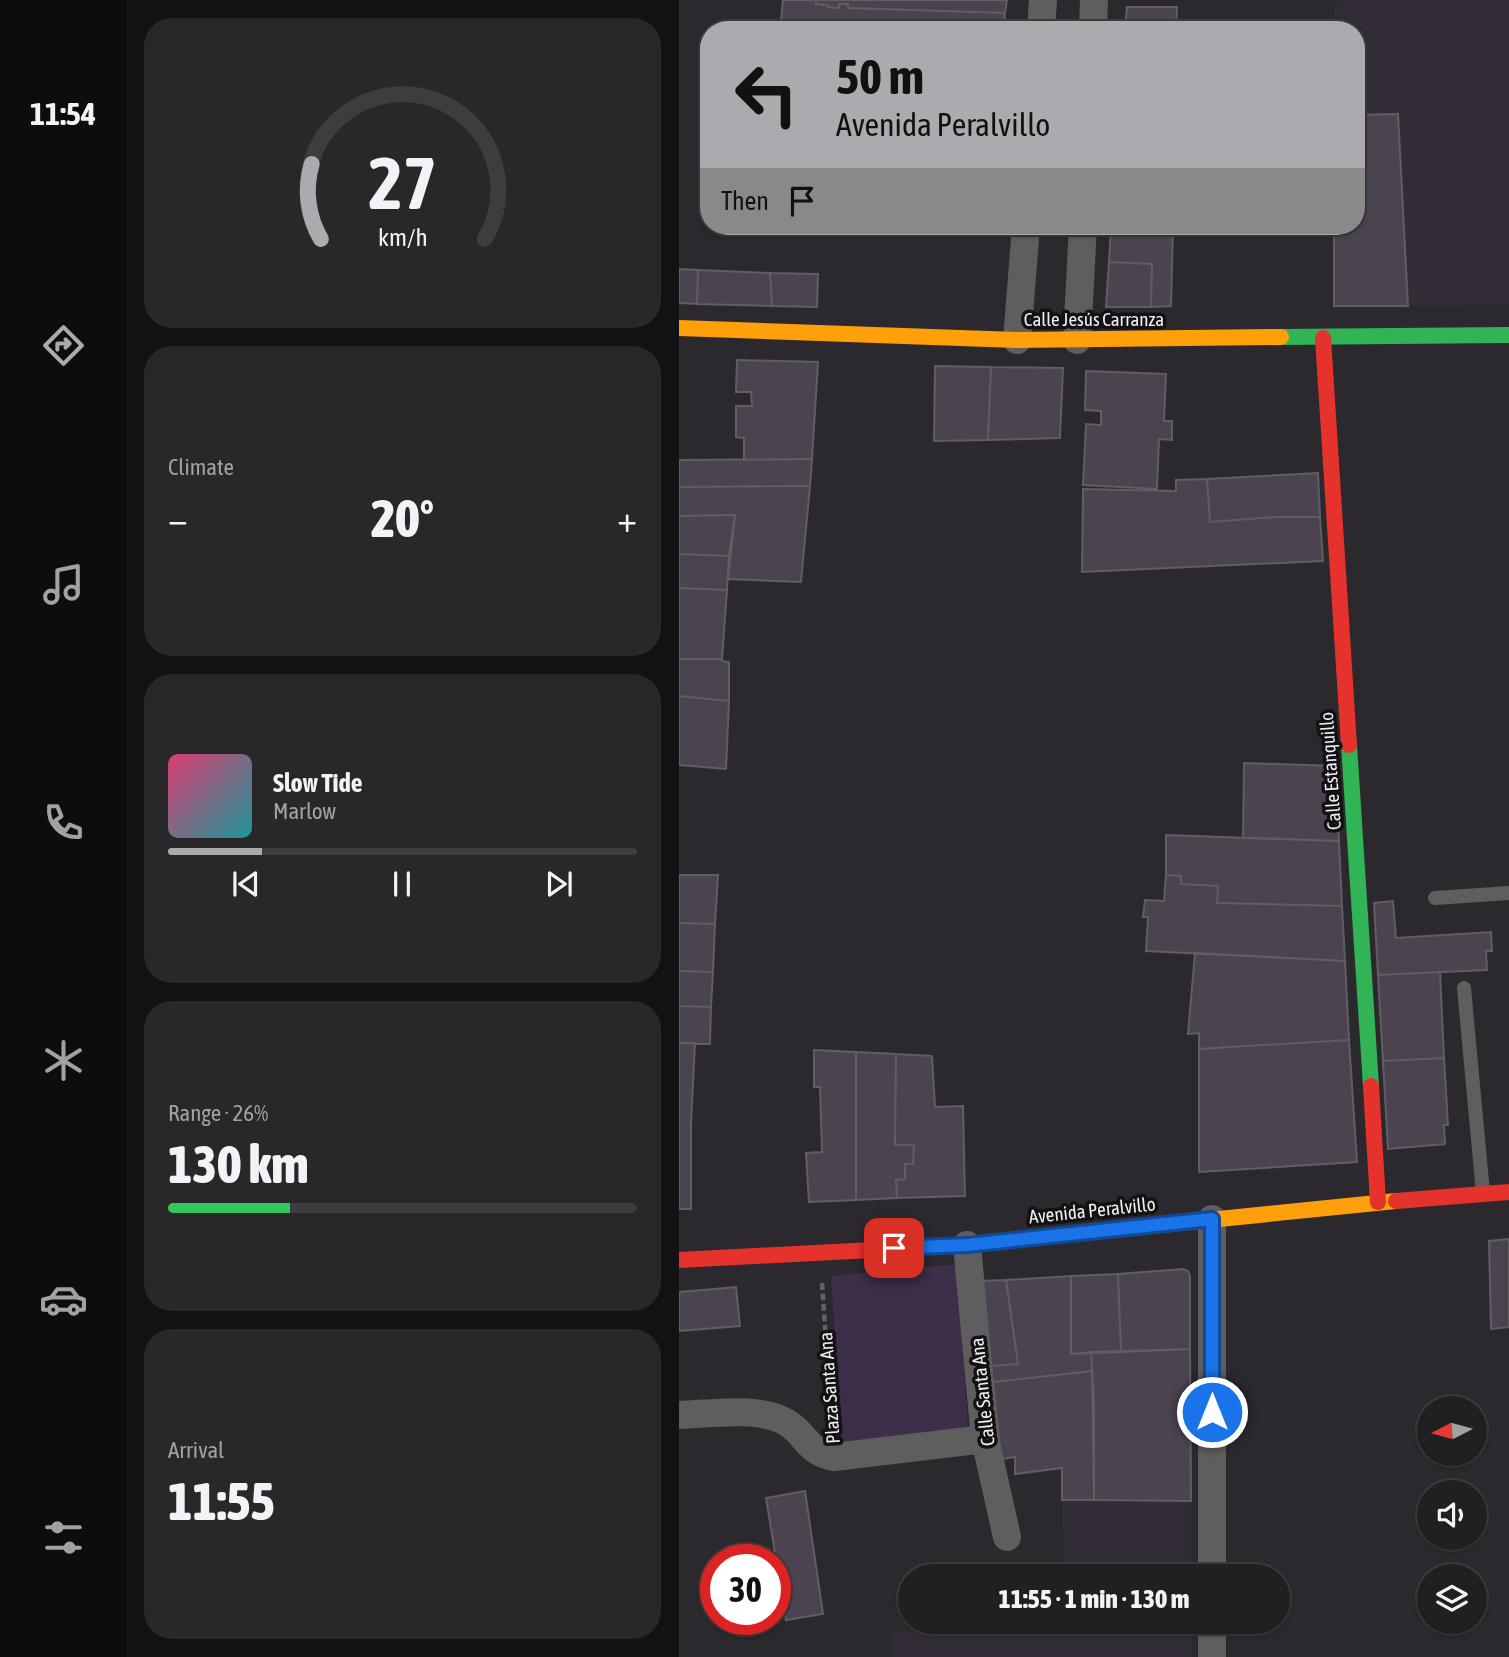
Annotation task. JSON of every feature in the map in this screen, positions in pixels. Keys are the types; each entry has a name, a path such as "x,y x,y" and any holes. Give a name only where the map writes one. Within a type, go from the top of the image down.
{"street":[{"path":"1042,21 1043,0"},
{"path":"1093,21 1094,0"},
{"path":"1017,340 1025,235"},
{"path":"1077,340 1083,235"},
{"name":"Calle Jesús Carranza","path":"679,328 1017,340 1509,335"},
{"name":"Calle Estanquillo","path":"1323,338 1378,1202"},
{"name":"Avenida Peralvillo","path":"679,1260 967,1245 1378,1202 1509,1192"},
{"path":"1212,1219 1212,1564"},
{"name":"Calle Santa Ana","path":"967,1245 985,1439 1007,1537"},
{"path":"679,1415 766,1414 792,1426 813,1450 834,1457"},
{"name":"Plaza Santa Ana","path":"834,1457 985,1439"},
{"path":"1212,1634 1212,1657"}],"lane":[{"path":"1435,898 1509,893"},
{"path":"1464,988 1483,1194"}],"path":[{"name":"Plaza Santa Ana","path":"820,1251 834,1457"}],"shaded area":[{"path":"1340,0 1509,0 1509,305 1408,306 1405,255 1365,141 1365,21 1334,21 1334,3 1340,3"},
{"path":"957,1264 968,1428 842,1442 831,1276"},
{"path":"1062,1500 1191,1501 1191,1564 1063,1564"},
{"path":"892,1632 1192,1634 1192,1657 892,1657"}],"building":[{"path":"783,0 816,0 816,4 839,8 839,4 848,4 848,8 1005,13 1005,21 781,21"},
{"path":"816,0 1007,0 1005,13 848,8 848,4 839,4 839,8 816,4"},
{"path":"1127,7 1177,7 1176,21 1126,21"},
{"path":"1398,114 1408,306 1334,306 1334,235 1365,235 1365,115"},
{"path":"1111,235 1173,235 1171,306 1151,307 1152,264 1109,262"},
{"path":"1109,262 1152,264 1151,307 1106,307"},
{"path":"679,269 698,270 697,304 679,303"},
{"path":"698,270 770,273 772,306 697,304"},
{"path":"770,273 818,274 817,307 772,306"},
{"path":"737,360 818,362 812,459 744,460 744,438 736,437 736,406 752,406 751,392 736,392"},
{"path":"935,366 991,367 988,440 934,441"},
{"path":"991,367 1063,368 1060,438 988,440"},
{"path":"1086,371 1166,374 1164,421 1172,421 1172,440 1159,439 1157,489 1083,485 1086,424 1101,425 1101,411 1085,410"},
{"path":"812,459 810,486 679,487 679,460"},
{"path":"1318,473 1320,517 1210,522 1207,479"},
{"path":"1207,479 1210,522 1320,517 1323,561 1082,572 1083,489 1176,491 1176,480"},
{"path":"810,486 801,582 728,579 735,515 679,516 679,487"},
{"path":"735,515 729,556 679,554 679,516"},
{"path":"679,554 729,556 727,590 679,588"},
{"path":"679,588 727,590 722,659 679,659"},
{"path":"679,659 722,659 729,662 729,701 679,696"},
{"path":"679,696 729,701 726,769 679,765"},
{"path":"1244,763 1335,766 1339,841 1243,838"},
{"path":"1166,835 1339,841 1342,906 1217,903 1218,886 1181,884 1181,876 1166,875"},
{"path":"679,875 718,875 715,924 679,923"},
{"path":"1166,875 1181,876 1181,884 1218,886 1217,903 1342,906 1345,961 1146,951 1148,917 1143,917 1145,900 1164,901"},
{"path":"1393,901 1396,938 1491,932 1492,951 1486,951 1487,970 1378,975 1374,903"},
{"path":"679,923 715,924 713,972 679,971"},
{"path":"1195,953 1345,961 1349,1040 1199,1049 1199,1033 1188,1034"},
{"path":"679,971 713,972 711,1007 679,1006"},
{"path":"1440,972 1444,1058 1383,1061 1378,975"},
{"path":"679,1006 711,1007 710,1044 679,1043"},
{"path":"1349,1040 1357,1162 1199,1172 1199,1049"},
{"path":"679,1043 695,1043 691,1209 679,1209"},
{"path":"814,1050 856,1052 856,1200 809,1202 806,1153 822,1152 820,1087 814,1087"},
{"path":"856,1052 896,1054 895,1145 914,1145 913,1164 905,1164 905,1179 896,1180 897,1198 856,1200"},
{"path":"896,1054 932,1056 935,1107 963,1106 965,1196 897,1198 896,1180 905,1179 905,1164 913,1164 914,1145 895,1145"},
{"path":"1444,1058 1448,1125 1444,1125 1445,1144 1388,1149 1383,1061"},
{"path":"1509,1239 1509,1327 1491,1329 1489,1241"},
{"path":"1183,1269 1188,1271 1190,1276 1190,1349 1121,1352 1118,1274"},
{"path":"1118,1274 1121,1352 1071,1354 1071,1276"},
{"path":"1071,1276 1071,1354 1091,1352 1092,1371 993,1382 991,1366 1018,1364 1006,1280"},
{"path":"1006,1280 1018,1364 991,1366 981,1281"},
{"path":"736,1287 740,1326 679,1331 679,1292"},
{"path":"1190,1349 1191,1501 1094,1500 1091,1352"},
{"path":"1092,1371 1094,1500 1062,1500 1062,1468 1015,1474 1015,1457 1001,1459 993,1382"},
{"path":"805,1491 823,1614 791,1619 791,1544 774,1544 766,1498"}],"traffic: fast":[{"path":"1281,337 1509,335"},
{"path":"1349,745 1371,1086"}],"traffic: slow":[{"path":"679,328 1017,340 1281,337"},
{"path":"1062,1235 1396,1201"}],"traffic: jam":[{"path":"1323,338 1349,745"},
{"path":"1371,1086 1378,1202"},
{"path":"1396,1201 1509,1192"},
{"path":"679,1260 967,1245 1062,1235"}],"route":[{"path":"894,1248 967,1245 1212,1219 1212,1412"}]}
